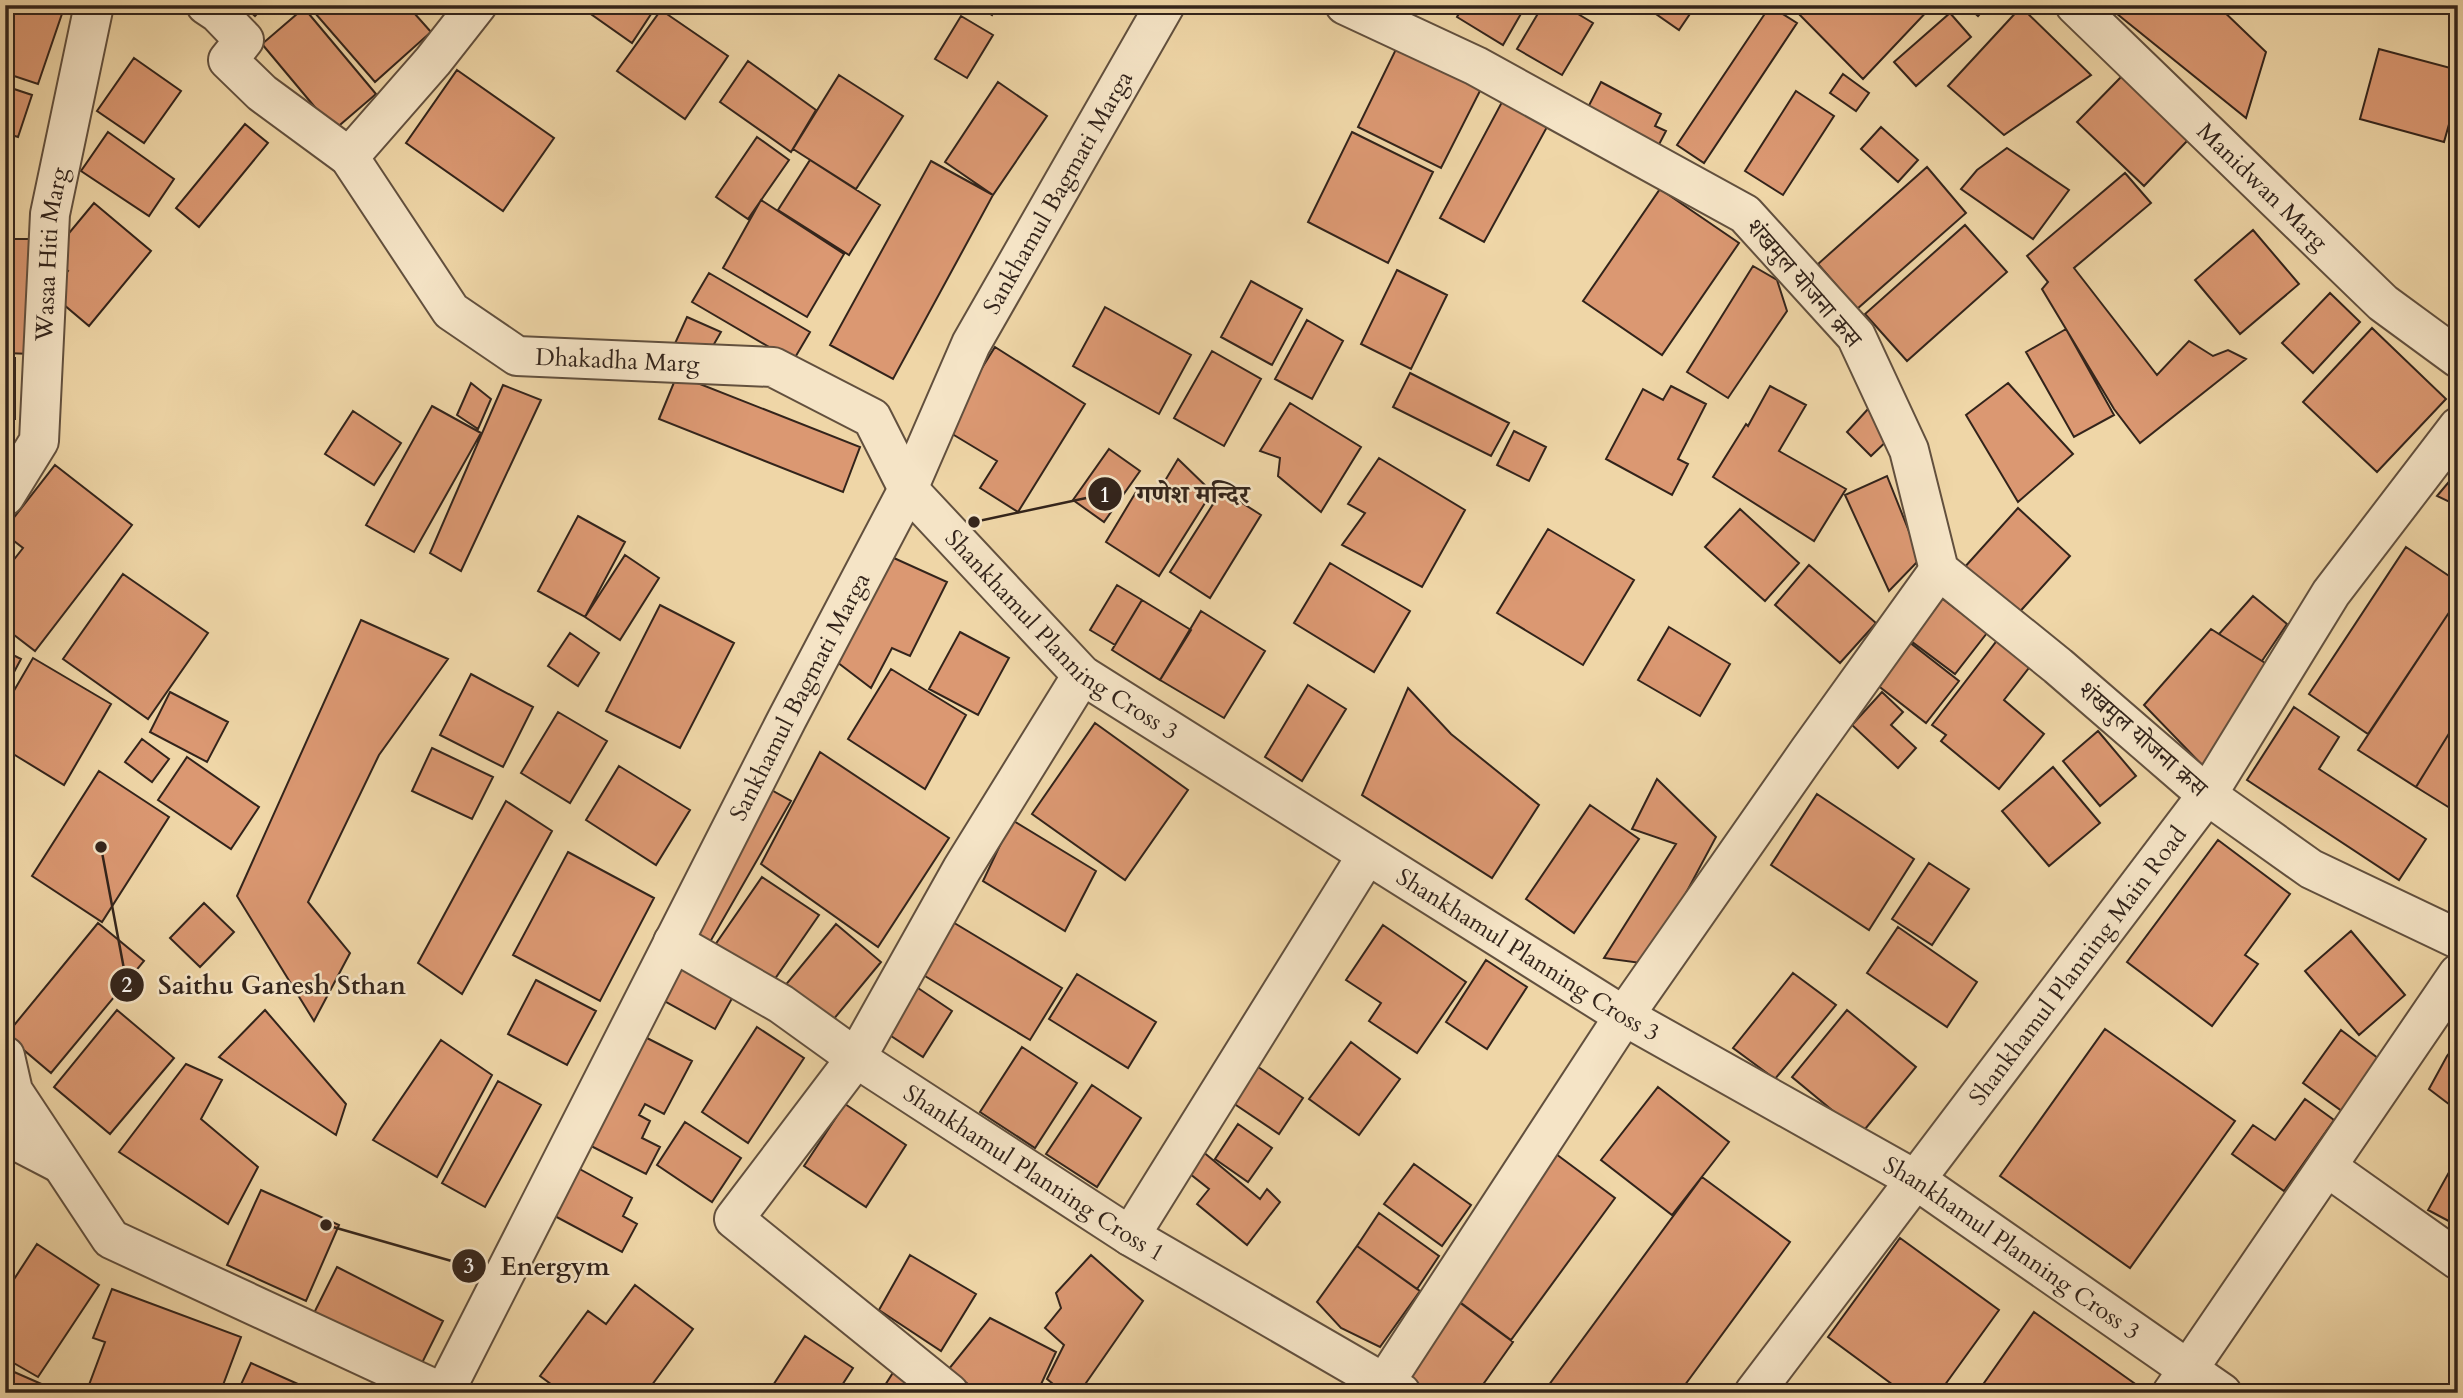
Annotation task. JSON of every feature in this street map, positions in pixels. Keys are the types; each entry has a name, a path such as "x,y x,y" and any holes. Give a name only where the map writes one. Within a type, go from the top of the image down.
{"street":[{"name":"Wasaa Hiti Marg","path":"5,496 39,441 50,214 94,5"},
{"name":"Dhakadha Marg","path":"206,5 218,13 244,40 228,60 261,93 349,156 451,311 517,356 773,368 872,418 908,489"},
{"path":"349,156 433,61 477,5"},
{"name":"Sankhamul Bagmati Marga","path":"443,1393 908,489 971,344 1165,5"},
{"name":"शंखमुल योजना क्रस","path":"1345,5 1476,66 1745,214 1856,336 1909,450 1939,570 2058,666 2207,795 2311,869 2458,939"},
{"name":"Manidwan Marg","path":"2075,5 2383,303 2458,358"},
{"name":"Shankhamul Planning Main Road","path":"1754,1393 2207,795 2331,593 2458,427"},
{"name":"Shankhamul Planning Cross 3","path":"908,489 1082,675 1624,1016 1916,1180 2181,1381 2222,1393"},
{"path":"1388,1390 1624,1016 1939,570"},
{"path":"949,1393 734,1219 856,1059 962,869 1082,675"},
{"path":"1130,1236 1367,855"},
{"name":"Shankhamul Planning Cross 1","path":"673,942 781,1004 856,1059 1130,1236 1388,1390"},
{"path":"2181,1381 2458,974"},
{"path":"5,1056 13,1091 111,1239 443,1393"},
{"path":"5,1135 59,1163"},
{"path":"2327,1167 2458,1259"}],"building":[{"path":"5,5 65,5 38,84 5,73"},
{"path":"243,5 265,5 255,16"},
{"path":"308,5 407,5 431,32 375,82"},
{"path":"578,5 657,5 632,43"},
{"path":"977,5 998,5 992,15"},
{"path":"1464,5 1526,5 1503,45 1457,17"},
{"path":"1543,5 1563,5 1593,23 1562,75 1517,49"},
{"path":"1643,5 1696,5 1679,30"},
{"path":"1790,5 1933,5 1863,79"},
{"path":"1966,5 1988,5 1978,16"},
{"path":"2106,5 2217,5 2266,52 2246,118"},
{"path":"1770,6 1797,23 1704,163 1677,145"},
{"path":"2021,7 2091,75 2004,135 1948,86"},
{"path":"304,8 376,94 334,130 262,44"},
{"path":"661,10 728,56 685,119 617,71"},
{"path":"1950,13 1971,37 1916,86 1894,62"},
{"path":"961,16 993,35 967,78 935,59"},
{"path":"1400,41 1484,83 1441,168 1358,127"},
{"path":"2379,49 2458,70 2458,92 2444,142 2360,119"},
{"path":"134,58 181,91 144,143 97,111"},
{"path":"748,61 816,110 791,152 720,102"},
{"path":"457,70 554,138 503,211 406,143"},
{"path":"1843,74 1869,93 1856,111 1830,93"},
{"path":"839,75 903,116 856,189 793,149"},
{"path":"2122,76 2188,140 2144,186 2077,122"},
{"path":"998,82 1047,116 993,195 945,162"},
{"path":"1601,82 1661,114 1655,126 1666,131 1652,158 1581,121"},
{"path":"5,86 32,95 18,137 5,133"},
{"path":"1796,91 1834,116 1783,195 1745,171"},
{"path":"1502,102 1547,127 1484,242 1440,218"},
{"path":"245,124 268,143 199,227 176,208"},
{"path":"1881,127 1918,160 1898,182 1861,149"},
{"path":"108,132 174,179 149,216 81,171"},
{"path":"1352,132 1433,172 1388,263 1308,222"},
{"path":"757,137 789,160 748,219 716,197"},
{"path":"2007,148 2069,190 2033,239 1961,189 1977,170"},
{"path":"810,160 880,205 849,255 778,210"},
{"path":"931,161 993,195 893,379 830,345"},
{"path":"1927,167 1966,213 1857,309 1818,264"},
{"path":"2125,173 2151,203 2074,268 2157,375 2189,341 2213,356 2228,350 2246,359 2140,443 2114,409 2042,289 2048,282 2027,256"},
{"path":"1660,189 1739,243 1662,355 1583,301"},
{"path":"761,200 844,254 807,317 723,268"},
{"path":"94,203 151,251 89,326 50,293 68,271 50,256"},
{"path":"1965,225 2007,272 1907,361 1865,314"},
{"path":"2253,230 2299,284 2240,334 2195,280"},
{"path":"5,239 34,239 32,354 5,353"},
{"path":"1753,266 1777,280 1787,311 1728,398 1687,372"},
{"path":"1397,270 1447,295 1411,369 1361,344"},
{"path":"709,273 810,332 793,361 692,302"},
{"path":"1251,281 1302,309 1272,365 1221,337"},
{"path":"2330,293 2360,322 2313,373 2282,343"},
{"path":"1105,307 1191,355 1159,414 1073,366"},
{"path":"687,317 721,332 710,351 672,350"},
{"path":"1307,320 1343,341 1312,399 1275,379"},
{"path":"2372,328 2446,399 2377,472 2303,402"},
{"path":"2066,329 2114,415 2074,437 2026,352"},
{"path":"995,347 1085,404 1018,512 980,488 997,461 944,429"},
{"path":"1212,351 1261,379 1224,446 1174,418"},
{"path":"5,358 15,358 15,419 5,419"},
{"path":"1410,373 1509,423 1491,456 1393,407"},
{"path":"677,375 860,447 843,492 659,419"},
{"path":"471,383 491,399 478,429 457,415"},
{"path":"2008,383 2073,454 2018,502 1966,415"},
{"path":"503,385 541,400 461,571 430,553"},
{"path":"1671,386 1706,404 1678,459 1688,464 1672,495 1606,459 1643,389 1663,400"},
{"path":"1770,386 1806,405 1779,451 1846,489 1814,541 1713,477 1746,424 1748,426"},
{"path":"1290,403 1361,447 1321,512 1278,476 1280,458 1260,451"},
{"path":"432,406 481,433 414,552 366,525"},
{"path":"1868,409 1893,435 1871,456 1847,432"},
{"path":"353,411 401,443 374,485 325,454"},
{"path":"1514,431 1546,447 1529,481 1497,465"},
{"path":"1109,449 1140,471 1104,522 1073,500"},
{"path":"1379,458 1465,510 1422,587 1342,545 1365,513 1348,504"},
{"path":"1178,459 1212,492 1159,576 1106,542 1136,492 1154,499"},
{"path":"55,465 132,525 35,651 5,628 5,571 23,548 5,534 5,529"},
{"path":"2458,471 2458,506 2437,496"},
{"path":"1887,476 1920,559 1889,591 1845,495"},
{"path":"1222,490 1261,515 1210,598 1170,572"},
{"path":"2018,508 2070,556 2015,617 1963,569"},
{"path":"1740,509 1799,563 1765,601 1705,547"},
{"path":"578,516 625,542 585,617 538,591"},
{"path":"1548,529 1634,580 1583,665 1497,613"},
{"path":"2406,547 2458,582 2458,599 2368,734 2309,694"},
{"path":"885,554 947,582 910,656 892,648 871,688 833,659"},
{"path":"625,555 659,578 620,640 585,617"},
{"path":"1330,563 1410,611 1374,672 1294,623"},
{"path":"1809,565 1876,623 1840,663 1775,605"},
{"path":"123,574 208,633 148,719 63,659"},
{"path":"1117,585 1142,600 1115,645 1090,630"},
{"path":"1939,596 1987,633 1955,674 1907,638"},
{"path":"2253,596 2287,624 2262,661 2219,634"},
{"path":"1142,600 1191,630 1160,680 1112,650"},
{"path":"2456,602 2458,719 2416,787 2358,750"},
{"path":"660,605 734,643 680,748 606,711"},
{"path":"1201,611 1265,651 1224,718 1160,680"},
{"path":"361,620 448,659 379,755 308,902 350,953 314,1021 237,896"},
{"path":"1669,627 1730,664 1700,716 1638,680"},
{"path":"2211,629 2273,668 2208,771 2144,705"},
{"path":"960,632 1009,658 978,715 929,689"},
{"path":"570,633 599,653 578,686 548,666"},
{"path":"2002,634 2035,660 2004,700 2044,734 1999,789 1941,741 1946,735 1932,725"},
{"path":"1909,642 1959,681 1926,723 1876,684"},
{"path":"5,651 21,659 5,689"},
{"path":"33,658 111,704 64,785 5,749 5,706"},
{"path":"891,669 966,715 925,789 848,739"},
{"path":"471,674 533,707 503,767 440,735"},
{"path":"1308,685 1346,709 1302,781 1265,757"},
{"path":"1408,688 1451,734 1539,805 1492,878 1362,795"},
{"path":"170,692 228,722 207,762 150,732"},
{"path":"1882,692 1903,712 1891,725 1916,748 1898,768 1852,725"},
{"path":"2294,707 2339,737 2319,769 2426,839 2399,880 2247,780"},
{"path":"558,712 607,741 570,803 521,773"},
{"path":"2458,719 2458,813 2416,787"},
{"path":"1095,723 1188,790 1125,880 1032,814"},
{"path":"2098,731 2136,776 2100,806 2063,761"},
{"path":"142,739 169,759 152,782 125,762"},
{"path":"432,748 493,777 472,819 412,791"},
{"path":"820,752 949,838 878,947 761,864"},
{"path":"187,757 259,807 231,849 158,800"},
{"path":"619,766 690,810 656,865 586,820"},
{"path":"2053,767 2100,823 2049,866 2002,811"},
{"path":"99,771 169,817 102,922 32,876"},
{"path":"1657,779 1716,837 1648,964 1604,958 1676,844 1632,829"},
{"path":"766,787 791,801 706,949 681,935"},
{"path":"1817,794 1914,859 1869,930 1771,865"},
{"path":"506,801 552,831 462,994 418,963"},
{"path":"1590,805 1639,839 1574,933 1526,899"},
{"path":"1012,820 1096,871 1065,931 983,881"},
{"path":"2218,840 2290,894 2245,955 2258,964 2212,1026 2127,962"},
{"path":"568,852 654,898 600,1001 513,955"},
{"path":"1929,863 1969,889 1932,945 1892,919"},
{"path":"762,877 819,915 772,983 715,945"},
{"path":"204,903 234,932 200,967 170,938"},
{"path":"951,921 1062,988 1030,1040 920,973"},
{"path":"98,923 144,961 51,1073 6,1035"},
{"path":"836,924 881,962 828,1026 783,988"},
{"path":"1383,925 1466,982 1417,1053 1369,1021 1381,1003 1346,980"},
{"path":"1898,927 1977,982 1947,1027 1867,973"},
{"path":"2351,931 2405,995 2359,1035 2305,971"},
{"path":"684,953 740,984 715,1029 659,998"},
{"path":"1486,960 1527,987 1487,1049 1446,1022"},
{"path":"1793,973 1836,1005 1775,1079 1733,1048"},
{"path":"1077,974 1156,1022 1128,1068 1049,1019"},
{"path":"536,980 596,1011 567,1065 508,1034"},
{"path":"915,986 952,1011 923,1057 885,1032"},
{"path":"117,1010 174,1058 110,1134 54,1087"},
{"path":"265,1010 346,1104 336,1135 219,1057"},
{"path":"1847,1010 1916,1067 1861,1134 1792,1077"},
{"path":"757,1027 804,1058 748,1143 702,1112"},
{"path":"2105,1029 2235,1121 2130,1268 2000,1176"},
{"path":"2341,1030 2383,1062 2346,1114 2303,1083"},
{"path":"645,1037 692,1061 664,1114 645,1104 639,1115 650,1121 642,1138 660,1147 646,1174 591,1146"},
{"path":"441,1040 492,1075 437,1177 373,1140"},
{"path":"1351,1042 1400,1079 1359,1135 1309,1099"},
{"path":"2458,1042 2458,1111 2429,1089"},
{"path":"1022,1047 1077,1083 1035,1148 980,1112"},
{"path":"1251,1062 1303,1098 1279,1134 1227,1099"},
{"path":"186,1064 222,1080 201,1119 258,1167 228,1224 119,1152"},
{"path":"498,1081 541,1105 485,1207 442,1183"},
{"path":"1092,1085 1141,1118 1097,1187 1046,1154"},
{"path":"1658,1087 1729,1142 1672,1215 1601,1160"},
{"path":"2305,1099 2334,1120 2284,1191 2232,1154 2253,1125 2275,1140"},
{"path":"845,1104 906,1145 866,1207 804,1166"},
{"path":"685,1122 741,1158 712,1202 657,1165"},
{"path":"1238,1124 1272,1148 1248,1182 1215,1159"},
{"path":"1196,1146 1260,1199 1267,1189 1280,1202 1247,1245 1197,1204 1209,1189 1180,1166"},
{"path":"1556,1154 1615,1198 1511,1340 1453,1297"},
{"path":"2458,1156 2458,1226 2428,1210"},
{"path":"1414,1164 1471,1205 1442,1246 1384,1204"},
{"path":"576,1167 632,1198 623,1216 637,1224 622,1252 551,1214"},
{"path":"1702,1177 1790,1242 1679,1393 1543,1393"},
{"path":"261,1190 339,1225 306,1301 227,1265"},
{"path":"1379,1213 1439,1256 1417,1289 1357,1246"},
{"path":"1900,1238 1999,1310 1939,1393 1904,1393 1828,1337"},
{"path":"37,1244 99,1285 38,1377 5,1358 5,1293"},
{"path":"1357,1246 1420,1291 1380,1347 1341,1328 1317,1302"},
{"path":"910,1255 976,1294 941,1351 879,1310"},
{"path":"1091,1255 1143,1301 1079,1393 1064,1393 1047,1379 1064,1345 1045,1328 1061,1308 1056,1293"},
{"path":"337,1267 443,1321 417,1373 311,1319"},
{"path":"635,1285 693,1329 646,1393 563,1393 540,1376 588,1311 606,1324"},
{"path":"112,1289 241,1337 220,1393 86,1393 105,1342 93,1338"},
{"path":"1459,1302 1513,1342 1477,1393 1430,1393 1406,1375"},
{"path":"2034,1312 2148,1393 1977,1393"},
{"path":"990,1318 1056,1352 1037,1393 981,1393 948,1370"},
{"path":"805,1336 853,1368 837,1393 768,1393"},
{"path":"251,1363 318,1393 237,1393"},
{"path":"5,1368 62,1393 5,1393"},
{"path":"896,1368 933,1393 880,1393"}],"place":[{"name":"गणेश मन्दिर","path":"974,522"},
{"name":"Saithu Ganesh Sthan","path":"101,847"},
{"name":"Energym","path":"326,1225"}]}
